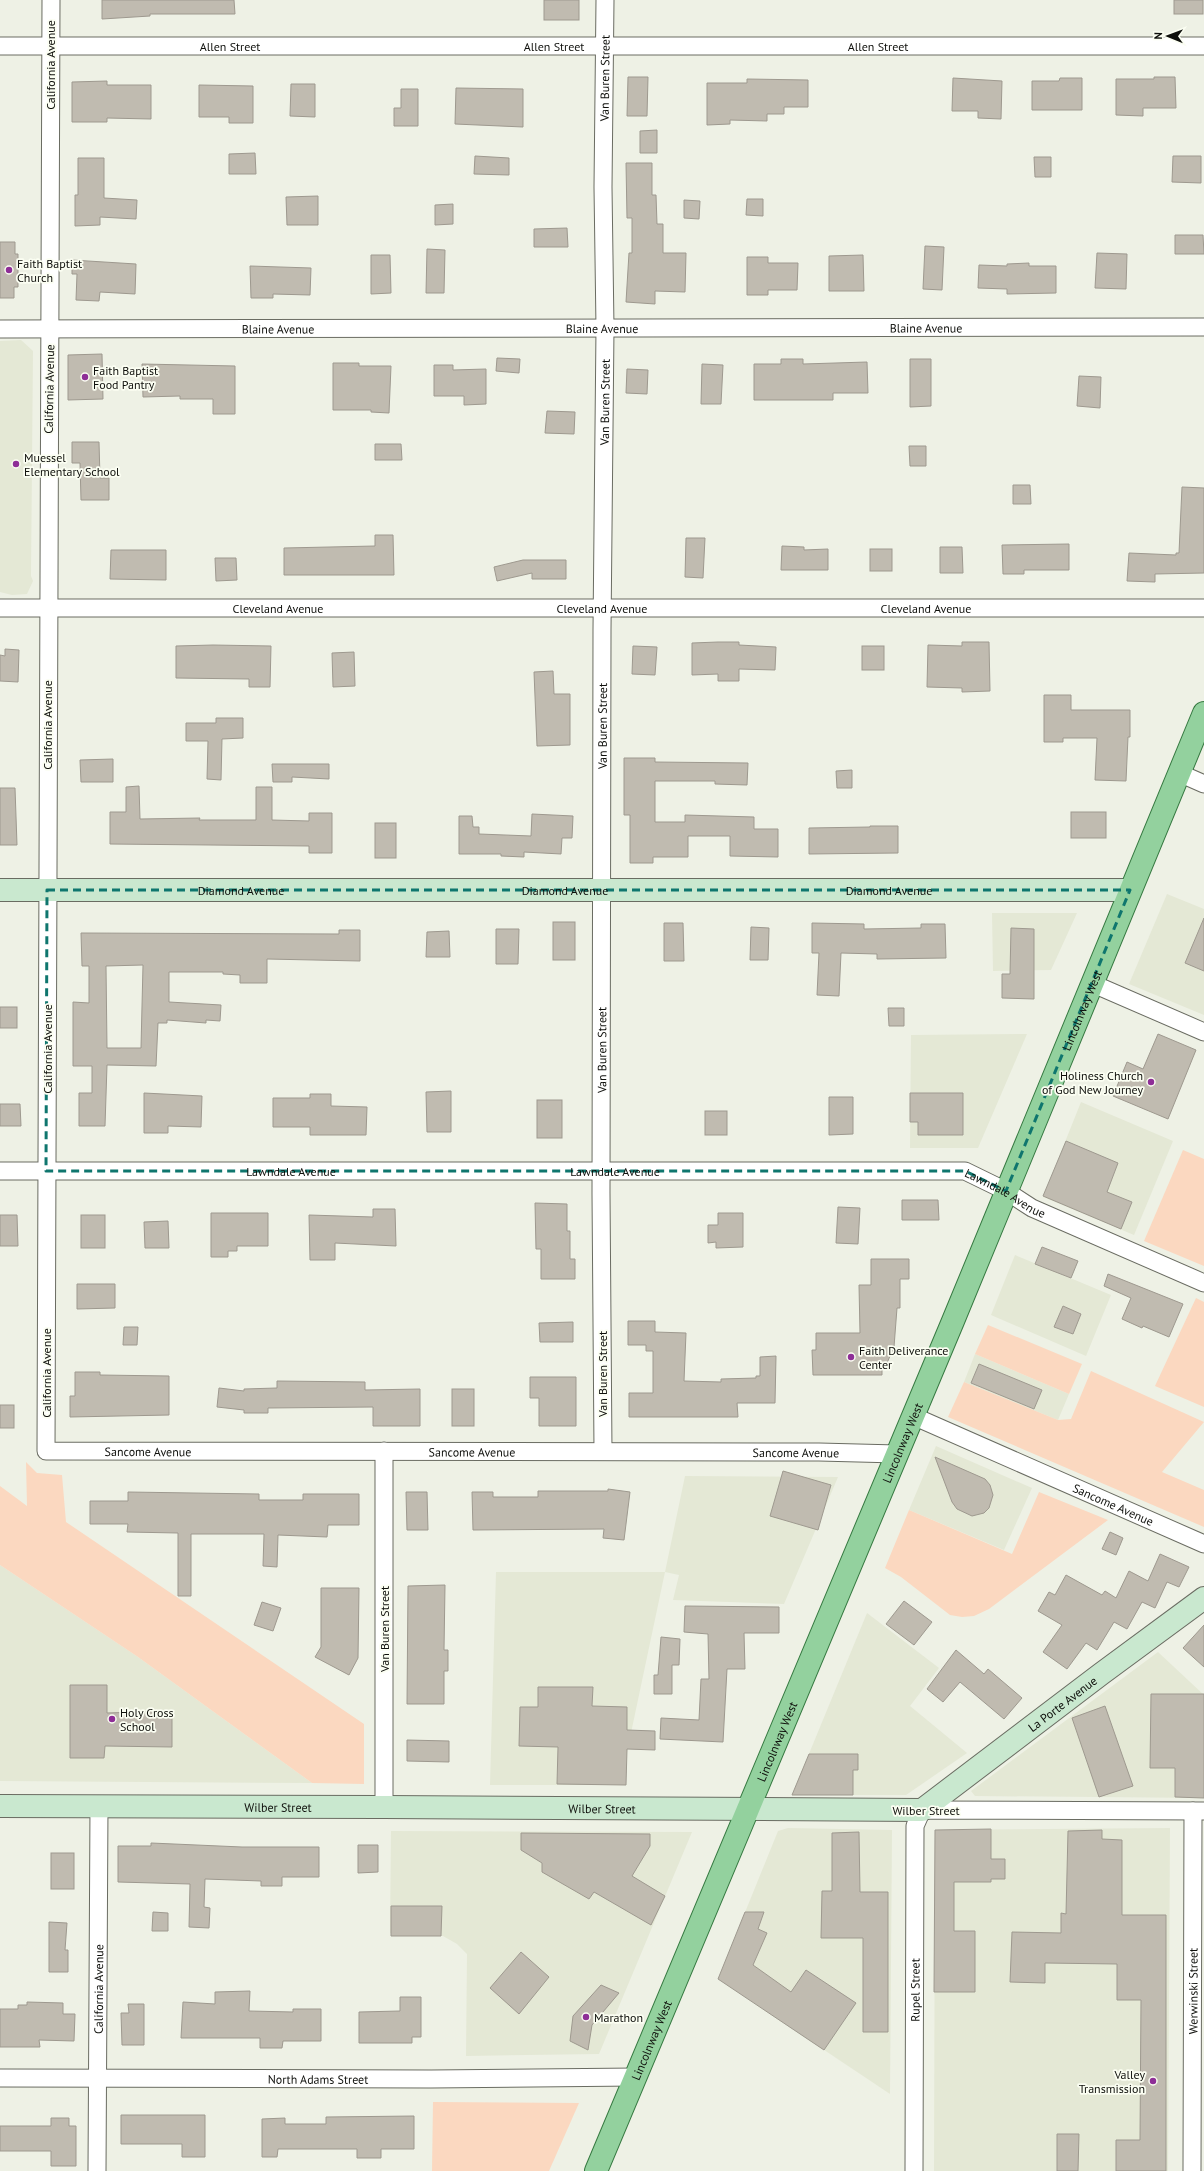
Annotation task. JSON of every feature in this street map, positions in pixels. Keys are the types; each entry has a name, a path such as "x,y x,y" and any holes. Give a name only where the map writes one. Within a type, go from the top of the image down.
{"main road":[{"name":"Lincolnway West","path":"596,2171 913,1416 1204,713"}],"street":[{"name":"California Avenue","path":"46,1451 51,0"},
{"name":"Van Buren Street","path":"603,1451 601,1171 602,609 605,328 603,187 605,0"},
{"name":"Allen Street","path":"0,46 1204,46"},
{"name":"Blaine Avenue","path":"0,330 1204,327"},
{"name":"Cleveland Avenue","path":"0,608 1204,608"},
{"path":"1179,773 1204,784"},
{"name":"Diamond Avenue","path":"0,890 1130,890"},
{"path":"1091,983 1204,1032"},
{"name":"Lawndale Avenue","path":"0,1171 965,1171 1006,1191 1032,1208 1204,1283"},
{"name":"Sancome Avenue","path":"913,1416 1204,1544"},
{"name":"Sancome Avenue","path":"46,1451 603,1451 819,1452 897,1454"},
{"name":"Van Buren Street","path":"384,1451 384,1806"},
{"name":"La Porte Avenue","path":"922,1810 1088,1683 1204,1598"},
{"name":"Wilber Street","path":"0,1806 384,1806 747,1810 1198,1811"},
{"name":"California Avenue","path":"98,2171 100,1806"},
{"name":"Rupel Street","path":"914,2171 915,1826 922,1810"},
{"name":"Werwinski Street","path":"1192,2171 1198,1811"},
{"name":"North Adams Street","path":"0,2078 431,2079 636,2077"}],"highlighted area":[{"path":"47,890 1130,890 1006,1191 965,1171 46,1171"}],"shaded area":[{"name":"Muessel Elementary School","path":"21,340 33,351 31,576 33,581 27,594 12,595 0,592 0,341"},
{"path":"1167,894 1204,909 1204,1015 1129,984"},
{"path":"992,913 1077,913 1051,970 993,971"},
{"path":"1027,1034 978,1148 910,1148 911,1035"},
{"path":"1081,1102 1173,1141 1134,1235 1043,1197"},
{"path":"1183,1150 1204,1159 1204,1266 1144,1241"},
{"path":"1015,1255 1111,1295 1086,1356 991,1315"},
{"path":"1196,1298 1204,1302 1204,1407 1155,1386"},
{"path":"988,1325 1082,1364 1069,1394 975,1354"},
{"path":"975,1354 1069,1394 1058,1420 964,1382"},
{"path":"1091,1371 1204,1422 1162,1472 1204,1490 1204,1527 948,1417 964,1382 1058,1420 1071,1419"},
{"path":"936,1446 1032,1488 1004,1550 909,1510"},
{"path":"26,1462 37,1473 62,1475 66,1522 364,1724 364,1784 312,1783 138,1657 0,1565 0,1486 27,1506"},
{"path":"685,1476 838,1477 784,1604 673,1600 679,1575 665,1572"},
{"path":"1039,1492 1108,1520 989,1609 974,1616 962,1617 950,1615 901,1577 885,1568 909,1510 1012,1554"},
{"name":"Holy Cross School","path":"0,1565 138,1657 312,1783 0,1781"},
{"path":"496,1572 665,1572 620,1785 490,1785"},
{"path":"867,1613 939,1668 910,1706 967,1753 906,1795 792,1795"},
{"path":"1158,1652 1204,1695 1204,1798 975,1796 971,1791"},
{"path":"788,1828 892,1830 890,2094 718,1979 778,1831"},
{"path":"1170,1828 1168,2171 934,2171 935,1830"},
{"path":"391,1831 692,1832 599,2054 466,2056 467,1954 457,1944 443,1936 390,1933"},
{"path":"433,2102 579,2103 549,2171 432,2171"}],"building":[{"path":"102,0 234,0 235,14 150,14 150,16 102,19"},
{"path":"544,0 579,0 579,20 544,20"},
{"path":"1174,0 1203,0 1203,14 1174,14"},
{"path":"628,77 648,77 647,116 627,116"},
{"path":"1154,77 1175,77 1176,108 1143,108 1143,116 1116,115 1116,79 1154,79"},
{"path":"953,78 1002,81 1001,119 978,118 978,111 952,111"},
{"path":"1060,78 1082,78 1082,110 1032,110 1032,81 1059,81"},
{"path":"747,79 808,80 808,107 784,107 784,114 767,114 767,121 730,120 730,124 707,125 707,83 747,83"},
{"path":"107,81 107,85 151,85 151,119 107,118 107,122 72,122 72,82"},
{"path":"291,84 315,84 315,117 290,116"},
{"path":"199,85 253,86 253,123 229,123 229,117 199,117"},
{"path":"456,88 523,89 523,127 455,124"},
{"path":"401,89 418,89 418,126 394,126 394,108 401,108"},
{"path":"657,130 657,153 640,153 640,131"},
{"path":"255,153 256,174 229,174 229,154"},
{"path":"475,156 509,158 509,175 474,174"},
{"path":"1173,156 1201,156 1201,183 1172,182"},
{"path":"1034,157 1051,157 1051,177 1035,177"},
{"path":"78,158 104,158 104,198 137,200 136,219 100,217 100,225 75,226 75,195 78,195"},
{"path":"626,163 652,163 652,195 656,195 657,224 663,224 663,253 686,253 685,292 655,291 655,304 626,302 629,253 632,253 632,218 627,218"},
{"path":"318,196 318,225 287,225 286,197"},
{"path":"747,199 763,199 763,216 746,215"},
{"path":"684,200 700,201 699,219 684,218"},
{"path":"453,204 453,224 435,225 435,205"},
{"path":"567,228 568,247 534,247 534,229"},
{"path":"1175,235 1203,235 1204,254 1175,254"},
{"name":"Faith Baptist Church","path":"0,242 15,242 15,254 18,254 18,287 14,287 14,298 0,298"},
{"path":"925,246 944,247 942,290 923,289"},
{"path":"427,249 445,250 444,293 426,293"},
{"path":"1097,253 1127,254 1126,289 1095,288"},
{"path":"371,255 390,255 391,293 371,294"},
{"path":"863,255 864,291 829,291 829,256"},
{"path":"747,257 768,257 768,263 798,263 797,290 768,290 768,295 747,295"},
{"path":"72,260 136,264 135,294 100,292 99,301 76,300 77,274 72,274"},
{"path":"1029,263 1029,266 1056,266 1056,293 1007,294 1007,289 978,288 979,265 1007,266 1007,264"},
{"path":"250,266 311,268 310,295 273,294 273,298 251,298"},
{"name":"Faith Baptist Food Pantry","path":"102,354 103,399 68,400 68,355"},
{"path":"497,358 520,359 519,373 496,371"},
{"path":"781,359 803,359 803,364 867,362 868,393 833,393 833,400 754,400 754,364 781,364"},
{"path":"910,359 931,359 931,406 910,407"},
{"path":"333,363 359,363 359,366 391,366 389,413 371,412 371,410 333,410"},
{"path":"142,364 235,366 235,414 213,414 213,399 180,399 180,396 143,397"},
{"path":"702,364 723,365 721,404 701,404"},
{"path":"434,365 453,365 453,370 486,369 486,404 464,405 464,396 434,396"},
{"path":"627,369 648,370 647,394 626,393"},
{"path":"1079,376 1101,377 1100,408 1077,406"},
{"path":"547,411 575,412 574,434 545,433"},
{"path":"72,442 99,442 100,478 109,478 109,500 81,500 80,463 72,463"},
{"path":"375,444 401,444 402,460 375,460"},
{"path":"909,446 926,446 926,466 910,466"},
{"path":"1013,485 1030,485 1031,504 1013,504"},
{"path":"1182,487 1204,488 1204,573 1155,574 1155,582 1127,581 1129,553 1176,555 1176,553 1179,553"},
{"path":"375,535 393,535 394,575 284,575 284,548 375,546"},
{"path":"686,538 705,538 703,578 685,577"},
{"path":"1069,544 1069,570 1024,570 1024,574 1003,574 1002,545"},
{"path":"782,546 804,547 804,550 828,549 828,570 781,570"},
{"path":"940,547 962,547 963,573 940,573"},
{"path":"870,549 892,549 892,571 870,571"},
{"path":"111,550 166,550 166,580 110,579"},
{"path":"215,558 236,558 237,580 216,581"},
{"path":"523,560 566,560 566,579 532,579 532,573 497,581 494,567"},
{"path":"739,642 739,645 776,647 775,670 739,669 739,681 718,681 718,674 692,675 692,643"},
{"path":"962,642 989,642 990,691 962,692 962,688 927,687 928,645 962,646"},
{"path":"176,646 271,646 270,687 249,687 249,679 176,678"},
{"path":"633,646 657,647 655,675 632,674"},
{"path":"862,646 884,646 884,670 862,670"},
{"path":"5,649 19,650 18,682 0,681 0,655 5,656"},
{"path":"354,652 355,686 333,687 332,653"},
{"path":"553,671 554,694 570,694 570,745 537,746 534,672"},
{"path":"1044,695 1071,695 1071,710 1130,710 1130,737 1128,737 1126,781 1095,780 1097,738 1063,738 1063,742 1044,742"},
{"path":"216,718 243,718 243,738 222,739 221,780 207,779 208,741 186,741 186,723 216,723"},
{"path":"624,758 655,758 655,762 748,763 747,785 715,784 715,781 655,781 655,822 685,822 685,815 754,817 754,829 778,829 778,857 730,856 730,836 688,836 688,857 653,857 653,863 630,863 630,815 624,815"},
{"path":"113,759 113,782 81,782 80,760"},
{"path":"272,764 329,764 329,779 292,777 292,782 273,782"},
{"path":"852,770 852,788 837,788 836,771"},
{"path":"139,786 140,819 200,818 199,820 256,820 256,787 272,787 272,820 309,821 309,813 332,813 332,853 309,853 309,846 110,844 110,812 126,812 126,787"},
{"path":"0,788 15,788 17,845 0,845"},
{"path":"1071,812 1106,812 1106,838 1071,838"},
{"path":"532,814 573,816 572,838 562,838 561,854 524,852 524,857 501,856 501,854 459,854 459,816 472,816 473,827 479,827 479,834 531,836"},
{"path":"375,823 396,823 396,858 375,858"},
{"path":"898,826 898,853 809,854 809,828"},
{"path":"1204,918 1204,971 1185,963"},
{"path":"553,922 575,922 575,960 553,960"},
{"path":"664,923 683,923 684,961 664,961"},
{"path":"812,923 864,924 864,929 921,928 921,924 945,924 946,958 877,959 877,954 841,953 839,996 817,995 819,953 812,953"},
{"path":"751,927 769,928 768,960 750,960"},
{"path":"1011,928 1034,929 1034,999 1002,998 1002,974 1010,974"},
{"path":"496,929 519,929 518,964 496,964"},
{"path":"339,930 360,930 360,961 267,959 267,983 240,983 240,975 223,974 223,972 169,972 169,1002 221,1005 220,1021 206,1020 206,1023 167,1020 167,1023 158,1023 156,1066 107,1065 105,1126 79,1126 79,1093 92,1093 92,1066 73,1066 73,1002 89,1003 89,966 82,966 81,933 339,934","holes":["143,965 141,1048 107,1048 106,966"]},
{"path":"449,931 450,957 426,957 427,932"},
{"path":"0,1007 17,1007 17,1028 0,1028"},
{"path":"888,1008 904,1008 904,1026 889,1026"},
{"name":"Holiness Church of God New Journey","path":"1158,1034 1196,1050 1168,1119 1113,1096 1127,1062 1143,1069"},
{"path":"451,1091 451,1132 427,1132 426,1092"},
{"path":"144,1093 202,1096 201,1127 168,1126 168,1133 144,1133"},
{"path":"910,1093 963,1093 963,1135 918,1135 918,1122 910,1122"},
{"path":"310,1094 331,1094 331,1106 367,1107 366,1135 310,1135 310,1127 273,1127 273,1098 310,1098"},
{"path":"829,1097 853,1097 853,1134 829,1135"},
{"path":"537,1100 562,1100 562,1138 537,1138"},
{"path":"0,1104 20,1104 21,1126 0,1126"},
{"path":"705,1111 727,1111 727,1135 705,1135"},
{"path":"1066,1141 1118,1163 1107,1192 1132,1202 1121,1229 1043,1196"},
{"path":"902,1200 938,1200 939,1220 902,1220"},
{"path":"535,1203 567,1204 567,1231 570,1231 570,1259 575,1259 575,1279 541,1279 541,1249 536,1249"},
{"path":"838,1207 860,1208 858,1244 836,1243"},
{"path":"373,1209 395,1209 396,1246 335,1243 335,1260 310,1260 309,1215 373,1217"},
{"path":"211,1213 268,1213 268,1246 237,1246 237,1251 228,1251 228,1257 211,1257"},
{"path":"718,1213 743,1213 743,1247 716,1248 716,1242 708,1243 708,1225 718,1225"},
{"path":"0,1215 17,1215 18,1246 0,1246"},
{"path":"81,1215 105,1215 105,1248 81,1248"},
{"path":"168,1221 169,1248 145,1248 144,1222"},
{"path":"1042,1247 1078,1261 1071,1278 1035,1264"},
{"path":"871,1259 909,1259 909,1279 900,1279 900,1308 897,1308 894,1347 887,1363 882,1363 882,1375 813,1375 812,1350 816,1350 816,1333 860,1333 859,1285 871,1285"},
{"path":"1108,1274 1183,1304 1169,1337 1143,1326 1142,1328 1122,1319 1131,1298 1104,1286"},
{"path":"77,1284 115,1284 115,1308 77,1309"},
{"path":"1063,1306 1081,1314 1073,1334 1054,1327"},
{"path":"628,1321 655,1321 655,1332 686,1333 684,1381 721,1382 721,1379 756,1378 756,1376 760,1376 760,1357 776,1356 775,1403 737,1403 738,1417 629,1417 629,1393 653,1393 653,1351 646,1351 646,1345 628,1345"},
{"path":"573,1322 573,1342 540,1342 539,1323"},
{"path":"124,1327 138,1327 137,1345 123,1345"},
{"path":"979,1364 1042,1390 1034,1409 971,1383"},
{"path":"75,1372 100,1372 100,1375 169,1376 169,1415 70,1417 70,1396 75,1396"},
{"path":"530,1377 576,1377 576,1426 539,1426 539,1398 530,1398"},
{"path":"277,1381 365,1382 365,1390 420,1389 420,1426 373,1426 373,1407 268,1408 268,1413 244,1413 244,1410 217,1407 219,1388 244,1391 244,1389 277,1388"},
{"path":"452,1389 474,1389 474,1426 452,1426"},
{"path":"0,1405 14,1405 14,1428 0,1428"},
{"path":"935,1457 985,1479 990,1485 993,1495 989,1508 984,1513 972,1516 957,1509 952,1502"},
{"path":"783,1471 831,1485 818,1530 770,1516"},
{"path":"608,1489 630,1492 624,1540 603,1538 604,1529 473,1530 472,1492 493,1492 493,1497 538,1497 538,1491 608,1491"},
{"path":"128,1492 259,1494 259,1500 303,1500 303,1494 359,1494 359,1525 328,1525 327,1537 278,1535 277,1567 263,1566 264,1534 191,1534 191,1596 178,1596 178,1533 127,1532 128,1524 90,1524 90,1501 128,1501"},
{"path":"406,1492 427,1492 428,1530 407,1530"},
{"path":"1110,1532 1123,1538 1116,1555 1102,1549"},
{"path":"1160,1554 1189,1567 1179,1587 1167,1582 1155,1608 1142,1602 1127,1629 1114,1622 1097,1650 1086,1643 1067,1669 1043,1652 1062,1625 1038,1611 1049,1592 1055,1595 1066,1575 1102,1595 1105,1591 1116,1598 1129,1571 1148,1581"},
{"path":"445,1585 444,1650 448,1650 448,1671 444,1671 444,1704 407,1704 408,1586"},
{"path":"321,1588 359,1588 358,1658 349,1675 315,1657 321,1647"},
{"path":"904,1601 932,1622 914,1645 886,1624"},
{"path":"262,1602 281,1608 273,1631 254,1625"},
{"path":"685,1606 779,1607 779,1633 744,1633 745,1669 727,1669 723,1742 660,1739 661,1718 699,1720 701,1679 709,1679 708,1634 684,1632"},
{"path":"1204,1625 1204,1667 1183,1648"},
{"path":"661,1637 680,1639 679,1665 672,1665 672,1694 654,1694 654,1675 658,1675"},
{"path":"956,1650 984,1674 988,1669 1022,1698 1004,1719 960,1682 943,1702 927,1689"},
{"path":"70,1685 107,1685 107,1713 172,1711 172,1747 105,1746 104,1758 70,1758"},
{"path":"538,1687 593,1687 592,1706 627,1707 627,1730 655,1731 655,1750 627,1749 626,1785 557,1784 558,1747 519,1746 520,1707 538,1707"},
{"path":"1151,1694 1204,1694 1204,1798 1175,1797 1175,1768 1150,1768"},
{"path":"1105,1706 1133,1786 1099,1797 1072,1718"},
{"path":"407,1740 449,1741 449,1762 407,1761"},
{"path":"809,1754 858,1754 858,1770 853,1770 853,1795 792,1795"},
{"path":"991,1829 991,1859 1005,1859 1005,1879 991,1879 991,1882 954,1882 954,1931 975,1931 975,1992 934,1992 935,1830"},
{"path":"1102,1830 1102,1839 1122,1840 1122,1915 1166,1915 1166,2171 1116,2171 1116,2140 1140,2140 1141,2000 1117,2000 1117,1964 1045,1963 1045,1983 1010,1982 1012,1932 1061,1933 1061,1913 1066,1914 1068,1831"},
{"path":"859,1832 860,1892 888,1892 888,2032 863,2032 863,1938 821,1938 822,1891 832,1891 832,1833"},
{"path":"521,1833 650,1834 650,1846 632,1876 665,1896 651,1925 594,1892 589,1899 542,1872 542,1863 521,1850"},
{"path":"151,1843 242,1847 319,1847 319,1877 282,1877 282,1886 261,1886 261,1881 205,1879 204,1907 210,1908 209,1928 189,1927 190,1884 118,1882 118,1846 151,1846"},
{"path":"358,1845 378,1845 378,1872 358,1873"},
{"path":"51,1853 74,1853 74,1889 51,1889"},
{"path":"391,1906 442,1906 441,1936 391,1936"},
{"path":"153,1912 168,1913 168,1931 152,1931"},
{"path":"745,1912 764,1912 758,1929 767,1933 753,1965 791,1992 806,1970 856,2003 824,2050 718,1979"},
{"path":"49,1922 67,1923 65,1950 68,1950 68,1972 49,1972"},
{"path":"521,1952 549,1977 519,2014 490,1988"},
{"name":"Marathon","path":"601,1985 619,1993 592,2025 588,2050 570,2041 573,2016"},
{"path":"250,1991 249,2011 293,2012 293,2009 321,2009 321,2041 283,2041 282,2048 260,2048 260,2038 181,2038 183,2002 215,2004 215,1992"},
{"path":"400,1997 421,1997 421,2037 412,2037 412,2043 359,2043 359,2012 400,2011"},
{"path":"27,2002 63,2003 63,2014 75,2014 74,2041 39,2040 40,2047 0,2047 0,2009 18,2009 18,2005 27,2005"},
{"path":"128,2004 144,2004 144,2045 122,2045 121,2013 129,2013"},
{"path":"121,2115 205,2115 205,2157 182,2157 182,2144 121,2144"},
{"path":"414,2116 414,2149 381,2149 381,2158 357,2158 357,2149 278,2149 277,2157 262,2157 262,2119 285,2118 285,2124 326,2124 326,2117"},
{"path":"51,2118 69,2118 69,2126 76,2126 76,2166 51,2166 51,2151 0,2151 0,2126 51,2126"},
{"path":"1057,2134 1079,2134 1078,2171 1057,2171"}],"place":[{"name":"Faith Baptist Church","path":"9,270"},
{"name":"Faith Baptist Food Pantry","path":"85,377"},
{"name":"Muessel Elementary School","path":"16,464"},
{"name":"Holiness Church of God New Journey","path":"1151,1082"},
{"name":"Faith Deliverance Center","path":"851,1357"},
{"name":"Holy Cross School","path":"112,1719"},
{"name":"Marathon","path":"586,2017"},
{"name":"Valley Transmission","path":"1153,2081"}]}
